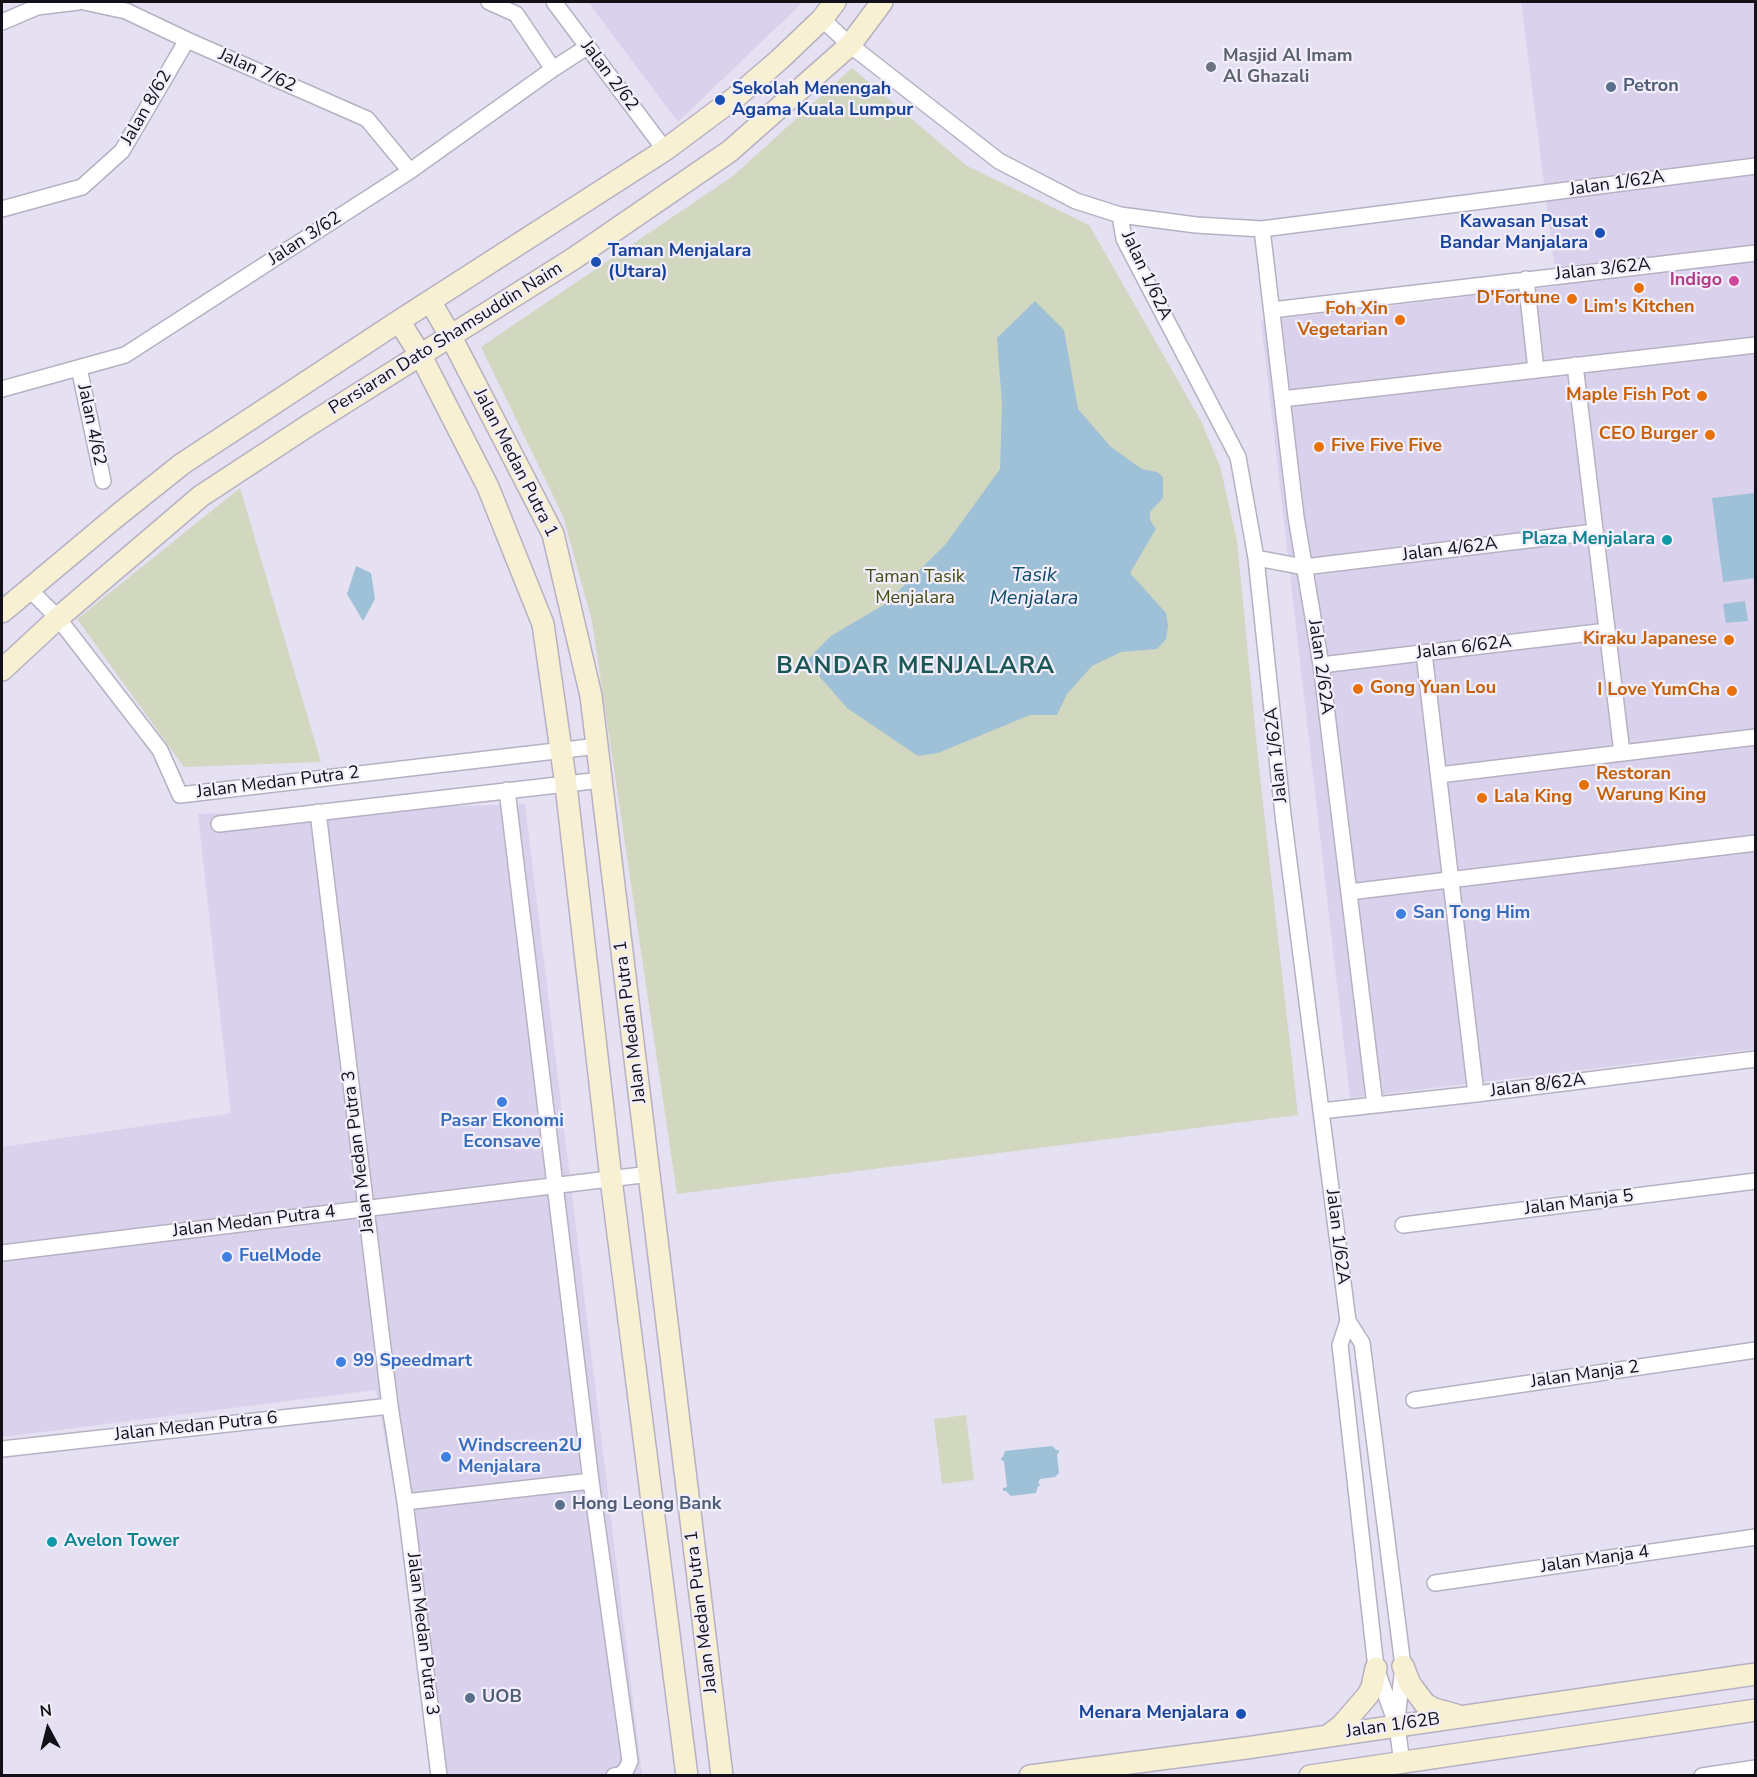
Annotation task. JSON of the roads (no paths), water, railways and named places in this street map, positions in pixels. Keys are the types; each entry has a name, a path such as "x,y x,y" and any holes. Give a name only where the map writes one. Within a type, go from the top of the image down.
{"main road":[{"name":"Persiaran Dato Shamsuddin Naim","path":"2,612 28,588 182,464 665,150 736,97 822,19 836,2"},
{"name":"Persiaran Dato Shamsuddin Naim","path":"2,670 58,618 201,496 309,425 451,338 573,259 730,151 850,45 882,2"},
{"name":"Jalan Medan Putra 1","path":"430,301 553,534 591,696 722,1776"},
{"name":"Jalan Medan Putra 1","path":"399,321 421,356 488,487 543,624 566,785 611,1179 687,1776"},
{"path":"1403,1666 1410,1684 1425,1704 1434,1709 1464,1716"},
{"path":"1329,1736 1342,1725 1368,1695 1376,1668"},
{"name":"Jalan 1/62B","path":"1030,1776 1246,1748 1755,1674"},
{"name":"Jalan 1/62B","path":"1310,1776 1755,1710"}],"street":[{"path":"2,22 37,7 78,2"},
{"name":"Jalan 7/62","path":"84,2 126,11 367,118 410,171"},
{"path":"489,2 516,14 553,69"},
{"name":"Jalan 2/62","path":"554,2 665,150"},
{"name":"Jalan 1/62A","path":"822,19 850,45 999,161 1076,201 1120,215 1196,225 1262,229 1755,166"},
{"name":"Jalan 8/62","path":"2,209 82,187 122,151 187,40"},
{"name":"Jalan 3/62","path":"2,389 125,355 410,171 587,47"},
{"name":"Jalan 1/62A","path":"1120,215 1124,239 1238,457 1256,558 1283,815 1348,1321 1341,1345 1376,1668 1397,1726 1402,1763"},
{"name":"Jalan 2/62A","path":"1262,229 1296,516 1321,665 1375,1105"},
{"name":"Jalan 3/62A","path":"1272,310 1755,253"},
{"path":"1526,279 1536,370"},
{"path":"1282,399 1755,345"},
{"path":"1575,365 1622,753"},
{"name":"Jalan 4/62","path":"79,368 103,482"},
{"name":"Jalan 4/62A","path":"1256,558 1304,567 1595,532"},
{"name":"Jalan Medan Putra 2","path":"28,588 58,618 160,750 180,795 598,746"},
{"name":"Jalan 6/62A","path":"1321,665 1607,631"},
{"path":"1424,653 1476,1094"},
{"path":"1438,775 1755,737"},
{"path":"219,824 601,780"},
{"path":"507,790 591,1481 630,1761 626,1770 614,1776"},
{"name":"Jalan Medan Putra 3","path":"318,812 390,1406 405,1502 439,1776"},
{"path":"1349,892 1755,843"},
{"name":"Jalan 8/62A","path":"1321,1111 1755,1059"},
{"name":"Jalan Medan Putra 4","path":"2,1253 650,1174"},
{"name":"Jalan Manja 5","path":"1403,1225 1755,1181"},
{"name":"Jalan 1/62A","path":"1348,1321 1362,1342 1403,1666 1397,1726"},
{"name":"Jalan Manja 2","path":"1414,1400 1755,1350"},
{"name":"Jalan Medan Putra 6","path":"2,1449 390,1406"},
{"path":"405,1502 591,1481"},
{"name":"Jalan Manja 4","path":"1435,1583 1755,1537"},
{"path":"1702,1776 1755,1768"}],"water":[{"name":"Tasik Menjalara","path":"1035,301 1064,330 1078,409 1111,447 1142,469 1157,472 1163,477 1163,498 1150,512 1150,520 1156,529 1130,573 1166,613 1168,626 1166,639 1157,649 1121,652 1092,666 1067,694 1057,715 1030,715 938,753 918,756 847,708 806,661 831,636 885,604 945,545 1000,469 1002,404 997,338"},
{"path":"1754,493 1755,578 1723,582 1712,498"},
{"path":"356,566 371,573 375,599 363,621 347,594"},
{"path":"1745,601 1748,621 1726,623 1723,604"},
{"path":"1052,1446 1059,1450 1057,1454 1059,1473 1055,1477 1040,1479 1038,1483 1041,1485 1038,1486 1036,1493 1011,1496 1003,1491 1003,1488 1007,1487 1004,1461 1001,1460 1005,1451"}],"place":[{"name":"Masjid Al Imam Al Ghazali","path":"1211,67"},
{"name":"Petron","path":"1611,87"},
{"name":"Sekolah Menengah Agama Kuala Lumpur","path":"720,100"},
{"name":"Kawasan Pusat Bandar Manjalara","path":"1600,233"},
{"name":"Taman Menjalara (Utara)","path":"596,262"},
{"name":"Indigo","path":"1734,281"},
{"name":"Lim's Kitchen","path":"1639,288"},
{"name":"D'Fortune","path":"1572,299"},
{"name":"Foh Xin Vegetarian","path":"1400,320"},
{"name":"Maple Fish Pot","path":"1702,396"},
{"name":"CEO Burger","path":"1710,435"},
{"name":"Five Five Five","path":"1319,447"},
{"name":"Plaza Menjalara","path":"1667,540"},
{"name":"Kiraku Japanese","path":"1729,640"},
{"name":"Gong Yuan Lou","path":"1358,689"},
{"name":"I Love YumCha","path":"1732,691"},
{"name":"Restoran Warung King","path":"1584,785"},
{"name":"Lala King","path":"1482,798"},
{"name":"San Tong Him","path":"1401,914"},
{"name":"Pasar Ekonomi Econsave","path":"502,1102"},
{"name":"FuelMode","path":"227,1257"},
{"name":"99 Speedmart","path":"341,1362"},
{"name":"Windscreen2U Menjalara","path":"446,1457"},
{"name":"Hong Leong Bank","path":"560,1505"},
{"name":"Avelon Tower","path":"52,1542"},
{"name":"UOB","path":"470,1698"},
{"name":"Menara Menjalara","path":"1241,1714"}],"district":[{"name":"BANDAR MENJALARA","path":"916,667"}],"park label":[{"name":"Taman Tasik Menjalara","path":"915,588"}]}
